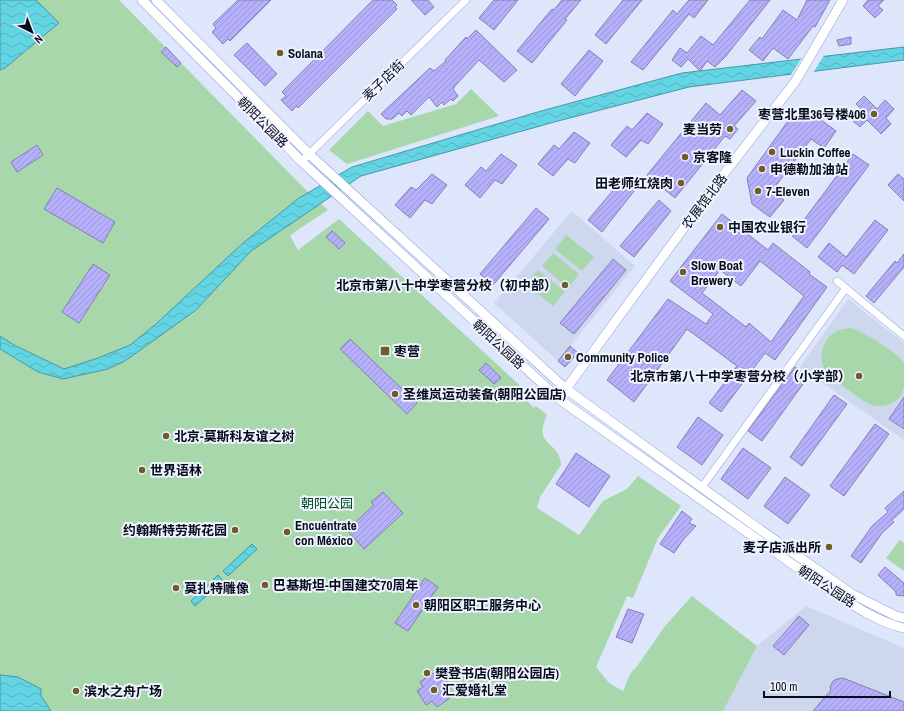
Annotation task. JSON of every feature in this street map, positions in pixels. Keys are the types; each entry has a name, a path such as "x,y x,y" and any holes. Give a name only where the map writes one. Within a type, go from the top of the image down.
{"main road":[{"name":"朝阳公园路","path":"142,0 302,161 559,399 826,588 848,602 893,626 904,628"},
{"name":"朝阳公园路","path":"156,0 309,154 566,389 702,488 852,594 896,616 904,618"},
{"name":"农展馆北路","path":"559,399 713,188 798,77 843,0"}],"street":[{"name":"麦子店街","path":"302,161 466,0"},
{"path":"837,281 904,336"},
{"path":"702,488 846,288"}],"shaded area":[{"name":"北京市第八十中学枣营分校（初中部）","path":"572,211 635,266 558,361 494,303"},
{"name":"北京市第八十中学枣营分校（小学部）","path":"848,299 904,343 904,440 800,367"},
{"path":"806,606 904,648 904,711 723,711 757,646"}],"green space":[{"name":"朝阳公园","path":"0,0 119,0 307,191 328,210 290,236 298,250 339,219 527,392 523,397 534,408 536,406 547,415 543,425 543,433 548,443 556,451 561,465 540,497 537,508 579,535 603,501 627,489 638,476 681,506 658,538 633,598 627,596 596,667 609,683 623,691 630,674 665,626 692,596 757,646 723,711 0,711"},
{"path":"471,89 499,116 347,164 329,150 368,111 383,126 456,104"},
{"path":"566,235 594,257 582,271 555,249"},
{"path":"553,253 579,274 568,288 542,266"},
{"path":"538,270 565,292 553,306 526,284"},
{"path":"851,328 880,343 904,363 903,389 901,396 895,402 880,406 868,404 839,383 826,371 822,362 822,352 825,342 835,332"},
{"path":"900,540 904,543 904,571 886,558"}],"water":[{"path":"0,0 36,0 59,23 5,68 0,70"},
{"path":"904,47 904,60 689,87 558,121 361,176 251,251 196,310 125,361 108,369 63,379 38,372 0,349 0,336 14,345 64,369 98,358 130,345 156,324 243,243 299,198 352,167 541,111 682,73"},
{"path":"252,544 257,549 228,576 223,571"},
{"path":"218,575 223,581 195,606 191,601"},
{"path":"0,675 18,677 41,689 41,696 51,711 0,711"}],"pier":[{"path":"825,54 813,73 790,76 803,56"}],"building":[{"path":"238,0 271,0 230,41 228,39 223,44 212,32 216,28 213,24"},
{"path":"373,0 392,0 397,5 395,7 397,9 298,108 296,106 292,111 281,100 286,96 282,92"},
{"path":"411,0 428,0 434,7 425,15"},
{"path":"494,0 518,0 494,30 479,18"},
{"path":"562,0 581,0 565,19 567,20 532,63 517,51 552,9 554,10"},
{"path":"623,0 642,0 606,44 595,35"},
{"path":"689,0 708,0 694,18 689,14 643,70 631,62 673,10 677,14"},
{"path":"750,0 770,0 726,56 715,67 707,61 700,71 688,59 681,67 672,60 680,48 687,53 701,36 713,45"},
{"path":"807,0 830,0 815,27 813,26 788,59 773,48 763,61 749,50 760,37 762,39 783,10 797,20"},
{"path":"868,0 884,0 878,6 883,10 875,18 863,6"},
{"path":"476,30 517,70 504,82 479,60 454,87 453,89 458,96 453,101 451,99 444,105 442,102 437,107 429,97 411,115 407,111 402,116 399,113 392,119 386,119 381,114 430,68 434,71 446,61 445,60 466,37 467,39"},
{"path":"851,37 851,44 839,46 837,40"},
{"path":"247,43 277,74 265,86 234,55"},
{"path":"166,47 181,63 177,67 161,52"},
{"path":"589,50 603,61 575,96 561,84"},
{"name":"京客隆","path":"742,90 756,101 734,126 738,129 730,139 725,136 675,198 647,175 706,103 720,115"},
{"name":"枣营北里36号楼406","path":"864,96 877,109 885,100 894,109 886,118 891,124 881,134 867,120 860,127 852,120 862,110 856,104"},
{"path":"647,113 663,124 648,144 641,140 626,157 611,145 627,126 632,130"},
{"path":"817,117 836,131 824,148 811,139 772,191 784,200 770,217 752,204 747,178 788,121"},
{"path":"574,132 590,143 575,163 568,159 553,176 538,164 554,145 559,149"},
{"path":"37,145 43,155 17,172 11,162"},
{"path":"501,154 517,165 502,184 495,180 480,198 465,185 481,167 486,171"},
{"path":"853,154 869,165 807,248 792,236"},
{"path":"432,174 447,185 432,204 425,200 410,218 395,205 411,187 416,190"},
{"path":"898,174 904,179 904,201 888,185"},
{"path":"626,175 638,186 602,232 588,220"},
{"path":"57,188 115,222 103,243 44,209"},
{"path":"659,200 671,211 634,257 620,246"},
{"path":"536,208 549,219 493,285 480,274"},
{"path":"722,214 768,250 773,243 810,272 809,274 827,287 775,360 765,353 721,412 709,403 737,366 687,329 634,402 607,380 668,299 706,324 713,314 670,281","holes":["760,261 804,296 771,342 749,323 746,327 702,293 720,270 741,286"]},
{"path":"875,220 888,230 854,274 842,265 837,272 818,257 829,243 846,257"},
{"path":"332,231 345,243 339,249 326,237"},
{"path":"904,254 904,267 874,303 866,296 895,261 897,263"},
{"path":"613,259 626,270 574,334 560,323"},
{"path":"93,264 110,275 79,323 62,312"},
{"path":"350,339 417,403 407,414 340,349"},
{"name":"Community Police","path":"570,346 578,353 565,367 558,361"},
{"path":"486,363 501,378 494,384 479,370"},
{"path":"795,367 808,377 762,441 748,431"},
{"path":"834,395 847,404 802,466 790,457"},
{"path":"904,397 904,429 889,419"},
{"path":"698,417 723,435 702,465 677,447"},
{"path":"875,424 889,434 844,496 830,486"},
{"path":"743,448 771,468 748,499 721,479"},
{"path":"576,453 610,476 589,507 556,484"},
{"path":"785,477 810,495 788,524 764,506"},
{"path":"904,491 904,509 892,520 894,522 882,533 861,563 851,556 872,526 888,512 885,508"},
{"path":"383,492 403,513 364,549 347,530 374,505 371,502"},
{"path":"682,511 692,519 689,523 696,526 683,540 674,553 660,544"},
{"path":"885,567 904,583 904,596 896,595 896,592 878,575"},
{"name":"朝阳区职工服务中心","path":"425,578 438,587 408,631 395,623"},
{"path":"628,609 644,614 632,643 616,637"},
{"path":"799,616 809,625 784,655 773,646"},
{"name":"汇爱婚礼堂","path":"433,673 437,679 443,675 451,688 445,692 450,698 437,707 432,701 426,705 417,691 423,687 420,682"},
{"path":"843,678 904,702 904,711 813,711 831,690 830,687 833,681"}],"place":[{"name":"Solana","path":"280,53"},
{"name":"枣营北里36号楼406","path":"874,114"},
{"name":"麦当劳","path":"730,129"},
{"name":"Luckin Coffee","path":"772,152"},
{"name":"京客隆","path":"685,157"},
{"name":"申德勒加油站","path":"762,169"},
{"name":"田老师红烧肉","path":"681,183"},
{"name":"7-Eleven","path":"758,191"},
{"name":"中国农业银行","path":"720,227"},
{"name":"Slow Boat Brewery","path":"683,272"},
{"name":"北京市第八十中学枣营分校（初中部）","path":"565,285"},
{"name":"枣营","path":"385,351"},
{"name":"Community Police","path":"568,357"},
{"name":"北京市第八十中学枣营分校（小学部）","path":"859,376"},
{"name":"圣维岚运动装备(朝阳公园店)","path":"395,394"},
{"name":"北京-莫斯科友谊之树","path":"166,436"},
{"name":"世界语林","path":"142,470"},
{"name":"约翰斯特劳斯花园","path":"235,530"},
{"name":"Encuéntrate con México","path":"287,532"},
{"name":"麦子店派出所","path":"829,547"},
{"name":"巴基斯坦-中国建交70周年","path":"265,585"},
{"name":"莫扎特雕像","path":"176,588"},
{"name":"朝阳区职工服务中心","path":"416,605"},
{"name":"樊登书店(朝阳公园店)","path":"427,673"},
{"name":"汇爱婚礼堂","path":"434,690"},
{"name":"滨水之舟广场","path":"76,691"}]}
